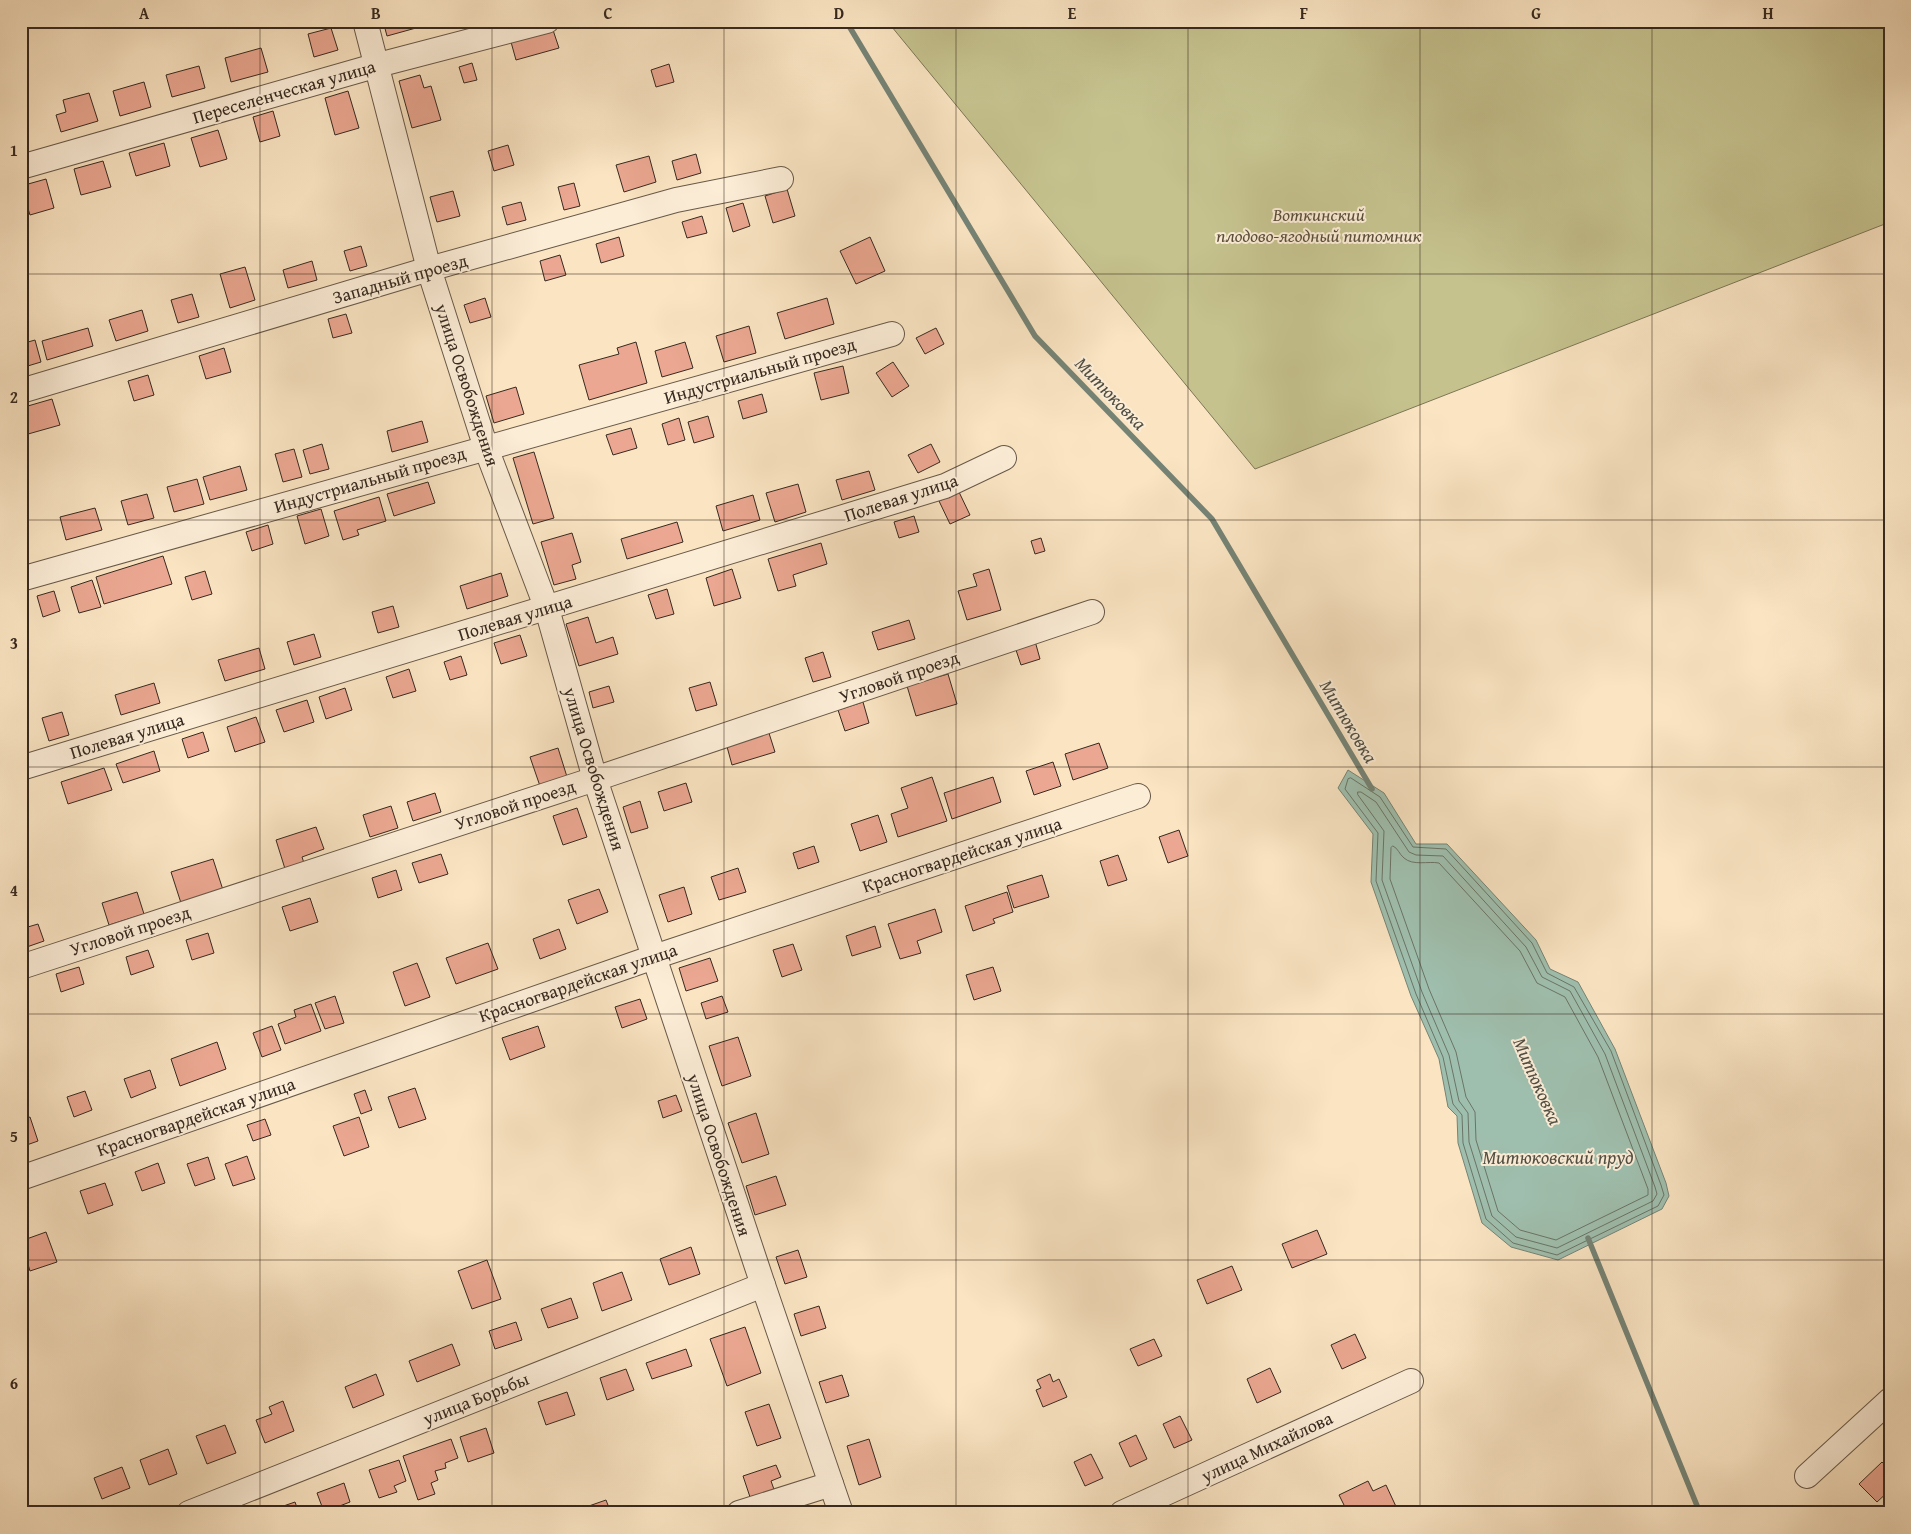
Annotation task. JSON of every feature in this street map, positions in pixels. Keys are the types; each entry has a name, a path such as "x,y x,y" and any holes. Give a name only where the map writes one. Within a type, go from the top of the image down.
{"street":[{"name":"улица Освобождения","path":"365,21 378,65 429,269 486,448 547,609 595,779 840,1513"},
{"name":"Переселенческая улица","path":"21,167 378,65 547,21"},
{"name":"Западный проезд","path":"21,391 429,269 676,200 781,179"},
{"name":"Индустриальный проезд","path":"21,578 892,334"},
{"name":"Полевая улица","path":"21,768 945,486 1004,458"},
{"name":"Угловой проезд","path":"21,967 595,779 1092,612"},
{"name":"Красногвардейская улица","path":"21,1178 654,957 1138,796"},
{"name":"улица Борьбы","path":"189,1513 763,1285"},
{"name":"улица Михайлова","path":"1122,1513 1411,1381"},
{"path":"1807,1476 1890,1400"},
{"path":"739,1513 831,1484"}],"green space":[{"name":"Воткинский плодово-ягодный питомник","path":"887,21 1890,21 1890,222 1255,469"}],"water":[{"name":"Митюковский пруд","path":"1348,770 1384,793 1416,844 1447,844 1536,940 1550,969 1578,982 1615,1049 1666,1183 1669,1196 1662,1209 1558,1260 1511,1247 1482,1223 1458,1143 1457,1116 1448,1107 1439,1059 1411,996 1371,882 1373,834 1338,788"}],"building":[{"path":"383,21 414,21 416,28 387,36"},
{"path":"331,28 338,50 314,57 308,34"},
{"path":"553,30 559,48 516,60 511,42"},
{"path":"261,48 268,72 231,82 225,58"},
{"path":"472,63 477,80 464,83 459,67"},
{"path":"669,64 674,82 656,87 651,70"},
{"path":"199,66 205,88 172,97 166,75"},
{"path":"420,75 424,88 431,86 441,120 412,128 399,81"},
{"path":"144,82 151,107 120,116 113,91"},
{"path":"348,91 359,128 335,135 325,98"},
{"path":"89,93 98,121 61,132 56,115 66,112 63,100"},
{"path":"273,111 280,136 260,142 253,117"},
{"path":"218,130 227,159 200,167 191,138"},
{"path":"164,143 170,166 136,176 129,153"},
{"path":"508,145 514,165 494,171 488,151"},
{"path":"696,154 701,173 677,180 672,161"},
{"path":"649,156 656,182 624,192 616,165"},
{"path":"103,161 111,187 81,195 74,169"},
{"path":"46,179 54,208 30,215 21,186"},
{"path":"574,183 580,206 564,210 558,187"},
{"path":"787,189 795,216 773,223 765,196"},
{"path":"453,191 460,216 437,222 430,197"},
{"path":"521,202 526,220 507,225 502,207"},
{"path":"743,203 750,226 733,232 726,208"},
{"path":"702,216 707,233 687,238 682,222"},
{"path":"619,237 624,256 601,263 596,244"},
{"path":"870,237 885,271 856,284 840,251"},
{"path":"361,246 367,266 350,271 344,251"},
{"path":"560,255 566,275 545,281 540,261"},
{"path":"312,261 317,280 288,288 283,270"},
{"path":"245,267 255,300 230,308 220,274"},
{"path":"192,294 199,317 178,323 171,300"},
{"path":"485,298 491,317 470,323 464,305"},
{"path":"827,298 834,324 785,339 777,313"},
{"path":"142,310 148,331 116,341 109,320"},
{"path":"346,314 352,333 333,338 328,319"},
{"path":"749,326 756,353 724,362 716,336"},
{"path":"88,328 93,346 47,360 42,341"},
{"path":"936,328 944,344 925,354 916,338"},
{"path":"35,340 41,362 21,368 21,344"},
{"path":"636,342 647,383 589,400 579,365 619,354 617,348"},
{"path":"685,342 693,368 662,377 655,351"},
{"path":"224,348 231,372 206,379 199,356"},
{"path":"893,362 909,386 892,397 876,373"},
{"path":"843,366 849,393 821,400 814,373"},
{"path":"148,375 154,395 134,401 128,381"},
{"path":"516,387 524,414 494,423 486,396"},
{"path":"762,394 767,412 743,419 738,401"},
{"path":"52,399 60,425 21,436 21,408"},
{"path":"708,416 714,437 694,443 688,422"},
{"path":"679,418 685,440 668,445 662,424"},
{"path":"422,421 428,442 392,452 387,431"},
{"path":"631,428 637,448 613,455 606,435"},
{"path":"322,444 329,469 310,474 303,450"},
{"path":"931,444 940,462 918,473 908,455"},
{"path":"294,449 302,477 283,482 275,454"},
{"path":"534,452 554,518 533,524 513,458"},
{"path":"240,466 247,490 210,500 203,477"},
{"path":"869,471 875,490 842,500 836,480"},
{"path":"197,479 204,504 174,512 167,487"},
{"path":"428,482 435,503 394,516 387,494"},
{"path":"798,484 806,512 775,522 766,493"},
{"path":"959,492 970,515 950,524 939,501"},
{"path":"147,494 154,518 128,525 121,501"},
{"path":"753,495 760,520 723,531 716,506"},
{"path":"379,497 386,521 357,530 359,535 343,540 334,511"},
{"path":"95,508 102,530 66,540 60,517"},
{"path":"321,509 329,536 305,544 297,516"},
{"path":"914,516 919,532 899,538 894,522"},
{"path":"677,522 683,542 627,559 621,539"},
{"path":"268,525 273,544 252,551 246,532"},
{"path":"572,533 581,562 572,565 576,579 554,585 541,542"},
{"path":"1041,538 1045,551 1035,554 1031,541"},
{"path":"821,543 827,564 793,575 796,586 778,591 768,559"},
{"path":"163,556 172,584 104,604 96,577"},
{"path":"732,569 741,598 714,606 706,578"},
{"path":"989,569 1001,610 967,620 958,591 977,586 973,574"},
{"path":"205,571 212,594 192,600 185,577"},
{"path":"501,573 508,596 467,609 460,586"},
{"path":"92,580 101,607 79,613 71,587"},
{"path":"667,589 674,614 656,619 648,595"},
{"path":"54,591 60,611 43,617 37,596"},
{"path":"393,606 399,627 378,633 372,612"},
{"path":"588,617 596,643 613,637 618,654 579,666 566,624"},
{"path":"909,620 915,639 878,650 872,632"},
{"path":"314,634 321,657 294,665 287,642"},
{"path":"520,635 527,656 501,664 494,643"},
{"path":"1035,641 1040,659 1021,665 1015,647"},
{"path":"259,648 265,669 225,681 218,660"},
{"path":"823,652 831,677 813,682 805,658"},
{"path":"461,656 467,675 450,680 444,662"},
{"path":"409,669 416,691 393,698 386,677"},
{"path":"948,674 957,704 916,716 907,686"},
{"path":"710,682 717,705 696,711 689,688"},
{"path":"154,683 160,703 121,715 115,695"},
{"path":"609,686 614,702 593,708 589,692"},
{"path":"345,688 352,710 326,719 319,697"},
{"path":"307,700 314,722 284,732 276,710"},
{"path":"863,702 869,723 845,731 838,710"},
{"path":"62,712 69,735 49,741 42,718"},
{"path":"256,717 265,742 235,752 227,727"},
{"path":"768,730 775,752 732,765 726,743"},
{"path":"203,732 209,751 188,758 182,739"},
{"path":"1099,743 1108,768 1073,780 1065,754"},
{"path":"558,748 568,780 541,789 530,757"},
{"path":"154,751 160,771 123,783 116,764"},
{"path":"1053,762 1061,786 1034,795 1026,771"},
{"path":"104,768 112,790 68,804 61,782"},
{"path":"932,777 947,821 898,837 891,814 908,808 901,788"},
{"path":"993,777 1001,802 952,819 944,793"},
{"path":"686,783 692,802 664,811 658,792"},
{"path":"435,793 441,812 413,821 407,802"},
{"path":"640,801 648,828 631,833 623,807"},
{"path":"391,806 398,828 370,837 363,815"},
{"path":"577,808 587,837 563,845 553,816"},
{"path":"878,815 887,842 860,851 851,824"},
{"path":"316,827 324,849 302,857 305,866 286,872 276,840"},
{"path":"1179,830 1188,856 1168,863 1159,837"},
{"path":"814,846 819,862 798,869 793,853"},
{"path":"441,854 448,874 419,883 412,863"},
{"path":"1118,855 1127,880 1108,886 1100,861"},
{"path":"21,858 27,877 21,879"},
{"path":"213,859 223,890 181,903 171,872"},
{"path":"738,868 746,892 719,900 711,877"},
{"path":"396,870 402,890 378,898 372,878"},
{"path":"1042,875 1049,897 1014,908 1007,886"},
{"path":"684,887 692,914 668,922 659,895"},
{"path":"599,889 608,912 577,924 568,900"},
{"path":"137,892 144,914 109,925 102,903"},
{"path":"1007,892 1013,912 993,919 995,923 973,931 965,906"},
{"path":"310,898 318,922 290,931 282,907"},
{"path":"935,909 942,932 917,941 921,953 900,959 888,924"},
{"path":"38,924 44,941 21,949 21,929"},
{"path":"875,926 881,947 852,956 846,936"},
{"path":"559,929 566,949 540,959 533,939"},
{"path":"208,933 214,953 192,960 186,940"},
{"path":"488,943 498,969 456,984 446,958"},
{"path":"793,944 802,970 782,977 773,950"},
{"path":"148,950 154,967 131,975 126,957"},
{"path":"710,958 718,981 686,991 679,968"},
{"path":"417,963 430,997 405,1006 393,972"},
{"path":"79,967 84,984 61,992 56,974"},
{"path":"993,967 1001,991 974,1000 966,975"},
{"path":"335,996 344,1023 325,1029 315,1003"},
{"path":"722,996 728,1012 706,1019 701,1003"},
{"path":"640,999 647,1019 622,1028 615,1007"},
{"path":"311,1004 321,1031 285,1044 278,1024 296,1017 294,1010"},
{"path":"272,1026 281,1050 262,1057 253,1033"},
{"path":"538,1026 545,1047 510,1060 502,1038"},
{"path":"738,1037 751,1076 722,1086 709,1046"},
{"path":"217,1042 226,1069 180,1086 171,1059"},
{"path":"150,1070 156,1088 131,1098 124,1079"},
{"path":"415,1088 426,1119 399,1128 388,1097"},
{"path":"365,1090 372,1110 361,1114 354,1094"},
{"path":"85,1091 92,1110 74,1117 67,1097"},
{"path":"676,1095 682,1111 663,1118 658,1101"},
{"path":"756,1113 769,1154 742,1163 728,1123"},
{"path":"30,1117 38,1141 21,1147 21,1120"},
{"path":"359,1117 369,1147 344,1156 333,1126"},
{"path":"265,1119 271,1135 253,1141 247,1125"},
{"path":"247,1156 255,1179 233,1186 225,1164"},
{"path":"208,1157 215,1179 195,1186 187,1164"},
{"path":"158,1163 165,1183 142,1191 135,1172"},
{"path":"776,1176 786,1205 755,1215 746,1186"},
{"path":"105,1183 113,1205 88,1214 80,1191"},
{"path":"1317,1230 1327,1254 1292,1268 1282,1244"},
{"path":"46,1232 57,1262 30,1271 21,1241"},
{"path":"691,1247 700,1274 669,1285 660,1259"},
{"path":"798,1250 807,1277 785,1284 776,1257"},
{"path":"487,1260 501,1299 472,1309 458,1271"},
{"path":"1232,1266 1242,1290 1207,1304 1197,1280"},
{"path":"622,1272 632,1300 602,1311 593,1283"},
{"path":"571,1298 578,1318 548,1328 541,1309"},
{"path":"819,1306 826,1328 801,1336 794,1314"},
{"path":"516,1322 522,1340 495,1349 489,1331"},
{"path":"745,1327 761,1373 727,1386 710,1339"},
{"path":"1355,1334 1366,1358 1342,1369 1331,1345"},
{"path":"1154,1339 1162,1356 1138,1366 1130,1349"},
{"path":"452,1344 460,1365 417,1382 409,1361"},
{"path":"686,1349 692,1366 652,1379 646,1363"},
{"path":"1270,1368 1281,1392 1257,1403 1247,1379"},
{"path":"626,1369 634,1390 607,1400 600,1378"},
{"path":"376,1374 384,1395 353,1408 345,1387"},
{"path":"1050,1374 1053,1382 1059,1379 1067,1397 1043,1407 1036,1390 1041,1388 1037,1380"},
{"path":"842,1375 849,1396 826,1403 819,1382"},
{"path":"567,1392 575,1415 546,1425 538,1402"},
{"path":"283,1401 294,1431 265,1443 256,1420 272,1414 269,1407"},
{"path":"769,1404 781,1438 757,1446 745,1412"},
{"path":"1180,1416 1192,1440 1174,1448 1163,1424"},
{"path":"225,1425 236,1453 207,1464 196,1436"},
{"path":"486,1428 494,1453 468,1462 460,1437"},
{"path":"1136,1435 1147,1459 1130,1467 1119,1443"},
{"path":"451,1439 458,1458 445,1463 446,1468 435,1471 438,1480 431,1483 435,1494 418,1500 403,1456"},
{"path":"869,1439 881,1477 859,1485 847,1446"},
{"path":"168,1449 177,1474 149,1485 140,1460"},
{"path":"1091,1454 1103,1478 1085,1486 1074,1462"},
{"path":"399,1460 406,1481 394,1486 397,1492 379,1498 369,1470"},
{"path":"1882,1462 1890,1470 1890,1490 1877,1502 1859,1484"},
{"path":"776,1465 781,1477 771,1481 776,1495 752,1503 743,1476"},
{"path":"122,1467 130,1488 102,1499 94,1478"},
{"path":"1368,1481 1373,1491 1386,1485 1399,1513 1348,1513 1339,1495"},
{"path":"344,1483 350,1502 324,1512 317,1493"},
{"path":"606,1500 611,1513 588,1513 586,1507"},
{"path":"295,1502 299,1513 272,1513 272,1510"}],"waterway":[{"name":"Митюковка","path":"846,21 1035,336 1212,519 1372,789"},
{"name":"Митюковка","path":"1588,1238 1700,1513"}]}
